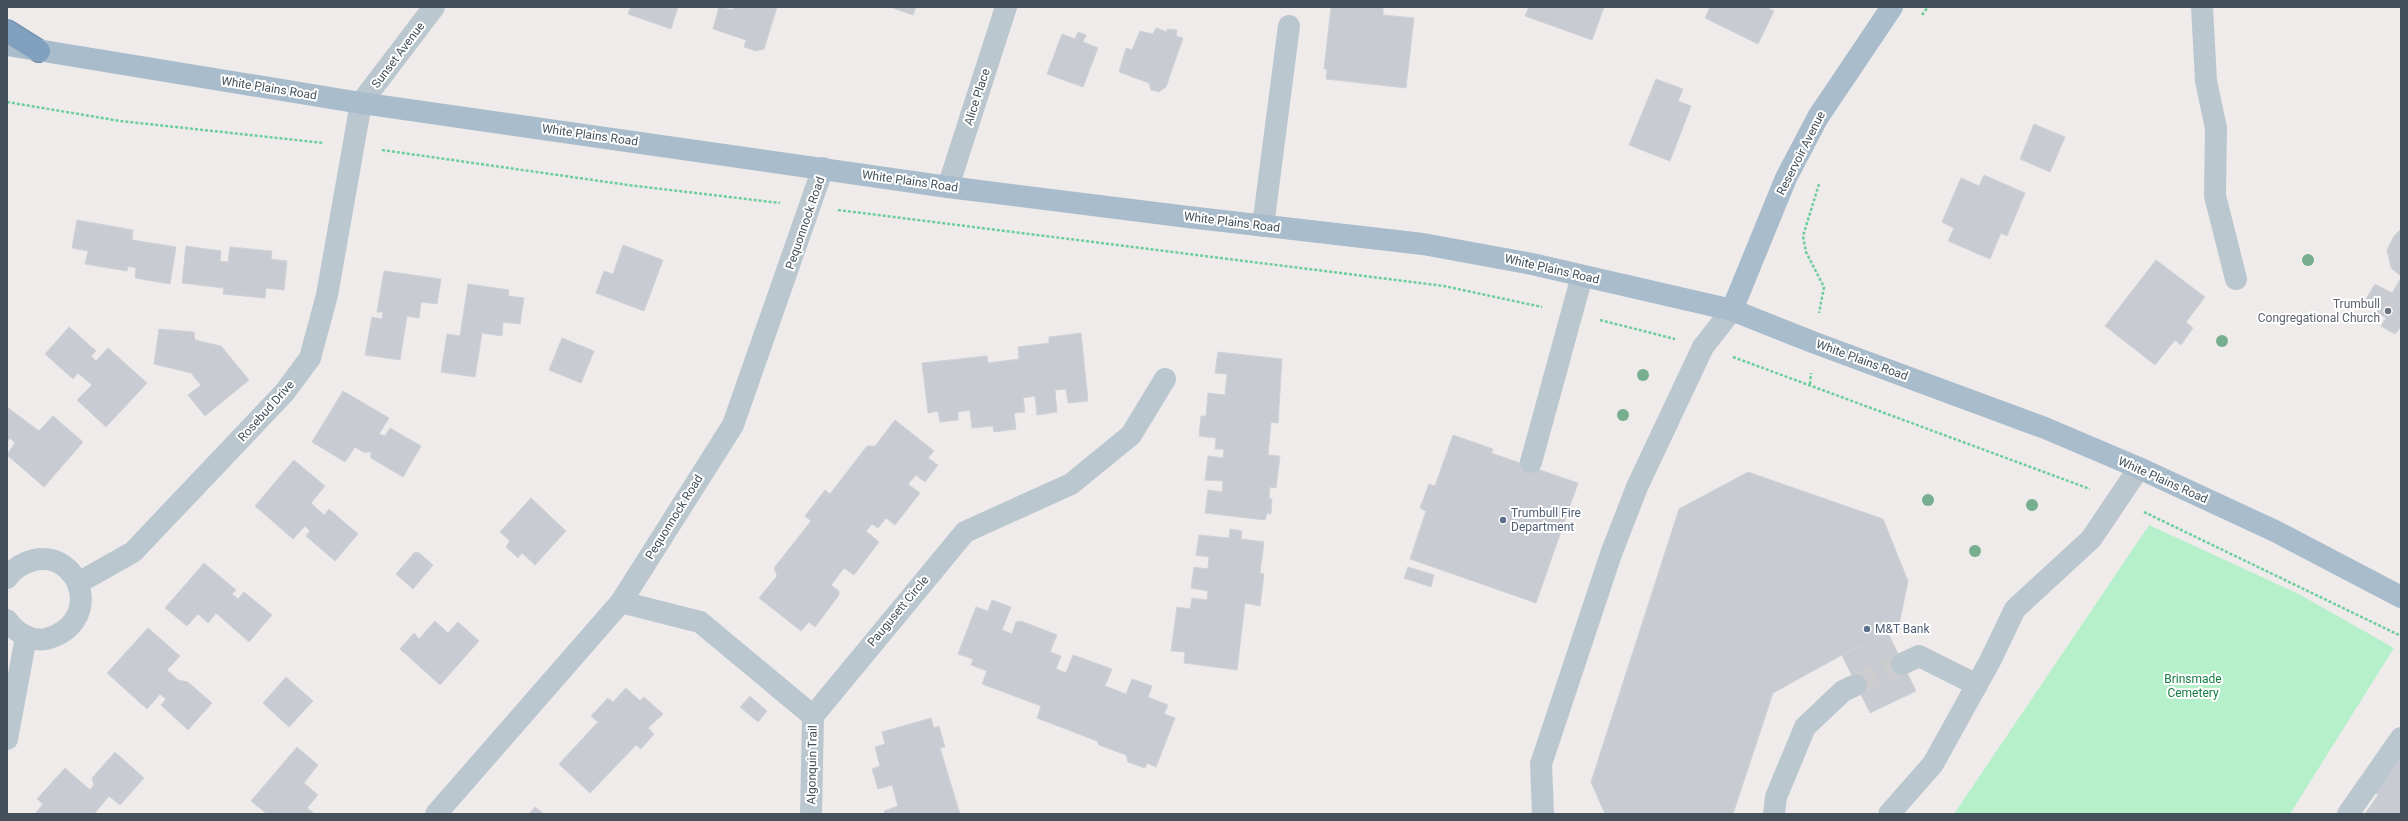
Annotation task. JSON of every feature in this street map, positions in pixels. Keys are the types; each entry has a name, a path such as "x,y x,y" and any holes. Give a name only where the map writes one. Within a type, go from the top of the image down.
{"highway":[{"path":"7,31 39,51"}],"main road":[{"name":"Reservoir Avenue","path":"1732,310 1786,178 1818,117 1892,7"},
{"name":"White Plains Road","path":"7,45 362,104 948,186 1263,226 1423,244 1473,252 1732,310 1815,343 2045,428 2139,468 2275,531 2401,597"}],"street":[{"name":"Sunset Avenue","path":"362,104 434,7"},
{"name":"Alice Place","path":"948,186 1006,7"},
{"path":"2202,7 2206,82 2216,128 2215,196 2236,279"},
{"path":"1263,226 1289,26"},
{"name":"Rosebud Drive","path":"78,583 133,552 284,393 310,358 327,295 362,104"},
{"name":"Pequonnock Road","path":"436,814 621,602 733,425 811,207 823,168"},
{"path":"1531,462 1582,276"},
{"path":"1548,811 1541,764 1611,554 1637,487 1703,347 1732,310"},
{"name":"Paugusett Circle","path":"812,716 965,532 1071,484 1131,435 1165,379"},
{"path":"1889,814 1933,764 1977,685 2015,609 2091,539 2139,468"},
{"path":"7,578 12,571 24,562 40,559 56,561 69,570 78,583 81,598 79,614 70,627 57,636 42,640 26,637 13,628 7,620"},
{"path":"621,602 700,622 812,716"},
{"path":"7,739 26,637"},
{"path":"1902,664 1919,656 1977,685"},
{"path":"1774,814 1776,797 1805,727 1843,691 1856,685"},
{"name":"Algonquin Trail","path":"811,814 812,716"},
{"path":"2348,814 2401,738"}],"path":[{"path":"1918,19 1928,7"},
{"path":"7,102 120,121 460,160 628,185 1444,286 1571,313 1703,347 1810,384 2118,500 2401,636"},
{"path":"1820,180 1803,236 1806,252 1824,286 1822,291"},
{"path":"1810,384 1811,379"}],"green space":[{"name":"Brinsmade Cemetery","path":"2149,525 2299,594 2394,648 2290,814 1954,814"}],"building":[{"path":"631,7 678,7 671,29 628,14"},
{"path":"719,7 733,10 734,7 777,7 764,49 756,51 744,47 746,40 713,29"},
{"path":"890,7 916,7 913,15"},
{"path":"1331,7 1383,7 1383,15 1414,18 1406,88 1326,79 1327,69 1324,69"},
{"path":"1529,7 1604,7 1592,40 1525,16"},
{"path":"1710,7 1765,7 1774,11 1758,44 1705,18"},
{"path":"1156,28 1167,32 1167,29 1177,30 1176,36 1183,38 1166,87 1159,92 1151,90 1149,83 1119,72 1126,48 1132,50 1140,31 1153,34"},
{"path":"1078,32 1086,35 1083,42 1098,48 1083,87 1047,74 1062,34 1075,39"},
{"path":"1656,79 1683,89 1678,101 1691,106 1670,161 1629,145"},
{"path":"2034,124 2065,137 2050,172 2020,159"},
{"path":"1984,175 2025,193 2007,236 2001,233 1990,259 1948,241 1954,228 1942,222 1961,178 1979,186"},
{"path":"77,220 133,230 132,240 176,247 170,284 135,278 136,268 128,266 127,271 85,264 88,251 72,248"},
{"name":"Trumbull Congregational Church","path":"2401,229 2401,276 2391,268 2387,250 2394,236"},
{"path":"623,245 663,260 644,311 596,293 604,271 613,274"},
{"path":"186,246 221,251 220,261 228,262 230,247 272,251 271,259 287,261 284,290 266,288 265,298 223,294 224,288 182,283"},
{"path":"2156,260 2205,297 2186,322 2193,328 2181,345 2175,340 2155,365 2105,326"},
{"path":"384,271 441,279 437,304 421,302 419,318 407,316 400,360 365,355 372,317 382,319 383,312 377,312"},
{"name":"Trumbull Congregational Church","path":"2401,278 2401,327 2395,334 2381,326 2386,318 2363,304 2375,284 2392,293"},
{"path":"468,284 509,290 508,296 524,298 520,324 503,322 502,336 482,333 475,377 441,372 447,334 460,336"},
{"path":"69,327 96,351 91,356 96,361 108,348 147,383 106,427 77,400 92,385 78,373 73,379 45,354"},
{"path":"159,329 194,332 195,340 221,346 249,380 205,416 188,395 201,385 191,373 154,364"},
{"path":"1081,333 1088,401 1068,403 1066,389 1055,390 1057,412 1037,415 1035,396 1023,398 1025,412 1014,413 1016,429 994,432 993,426 972,428 970,410 958,412 958,420 940,422 938,411 928,413 922,363 987,356 988,363 1019,359 1018,347 1049,343 1049,337"},
{"path":"562,338 594,351 581,383 549,370"},
{"path":"1218,352 1282,359 1278,423 1271,422 1268,455 1280,456 1276,488 1270,487 1269,498 1272,499 1271,514 1267,513 1265,520 1205,513 1208,490 1222,492 1223,481 1205,480 1208,456 1223,458 1224,449 1215,449 1216,438 1199,436 1201,416 1206,416 1208,393 1225,395 1227,374 1215,373"},
{"path":"343,391 389,418 379,434 385,436 390,428 421,446 403,477 371,458 371,452 363,452 355,447 345,462 312,442"},
{"path":"7,407 39,431 53,416 83,442 44,487 7,455 15,443 10,438 7,442"},
{"path":"895,420 934,451 928,458 938,465 925,482 916,475 908,484 920,493 895,525 886,518 878,528 872,524 866,531 879,542 854,575 844,568 831,585 839,591 839,595 815,627 809,622 801,631 759,598 777,576 774,568 811,521 805,516 825,490 830,494 867,446 875,446"},
{"path":"1453,435 1493,449 1491,453 1578,483 1536,603 1410,559 1426,511 1420,508 1429,484 1435,486"},
{"path":"294,460 325,486 311,503 324,515 329,509 358,534 335,561 306,536 310,531 305,526 293,539 255,506"},
{"path":"1748,472 1883,519 1908,581 1898,630 1842,655 1773,693 1733,814 1605,814 1591,782 1679,509"},
{"path":"531,498 566,531 535,565 522,553 518,558 506,547 510,541 500,532"},
{"path":"1230,529 1242,531 1241,539 1264,542 1260,573 1264,574 1260,606 1245,603 1237,670 1184,663 1185,652 1171,651 1177,607 1190,609 1192,598 1207,600 1208,591 1191,588 1194,567 1208,569 1209,557 1196,555 1199,535 1229,538"},
{"path":"418,552 433,565 413,589 396,574 414,553"},
{"path":"204,563 236,590 232,594 238,599 244,592 272,615 249,642 216,613 208,623 198,614 187,626 165,608"},
{"path":"1408,567 1434,575 1431,587 1404,578"},
{"path":"992,600 1011,607 1002,630 1012,634 1016,622 1021,621 1057,635 1050,652 1061,656 1056,669 1066,673 1073,655 1112,669 1105,686 1126,694 1132,679 1152,686 1148,697 1168,705 1164,714 1175,718 1156,767 1147,763 1145,768 1128,762 1126,755 1099,745 1097,741 1037,718 1041,706 982,684 987,671 971,665 973,659 958,654 976,607 988,611"},
{"path":"435,621 448,633 458,622 479,641 440,685 400,649 414,633 419,639"},
{"path":"148,628 180,656 167,670 178,680 188,682 212,703 188,730 161,705 166,699 160,694 147,709 107,673"},
{"path":"1888,633 1916,691 1870,713 1842,655"},
{"path":"286,677 313,701 289,727 263,703"},
{"path":"626,688 640,701 644,697 663,714 648,728 654,734 641,749 636,745 590,793 559,764 598,722 591,716 608,698 613,702"},
{"path":"750,696 767,711 758,722 740,707"},
{"path":"931,718 934,728 939,726 945,747 940,748 960,814 885,814 884,811 898,806 892,785 878,789 872,769 880,766 875,747 885,744 882,732"},
{"path":"297,747 318,765 304,783 318,795 307,808 315,814 267,814 251,801"},
{"path":"2401,749 2401,814 2365,814 2378,795 2371,789"},
{"path":"115,752 144,778 120,805 109,796 94,814 35,814 43,804 37,799 65,768 90,790 94,785 92,778"},
{"path":"535,807 544,814 529,814"}],"tunnel":[{"path":"1856,685 1902,664"}],"place":[{"name":"Trumbull Congregational Church","path":"2388,311"},
{"name":"Trumbull Fire Department","path":"1503,520"},
{"name":"M&T Bank","path":"1867,629"}]}
